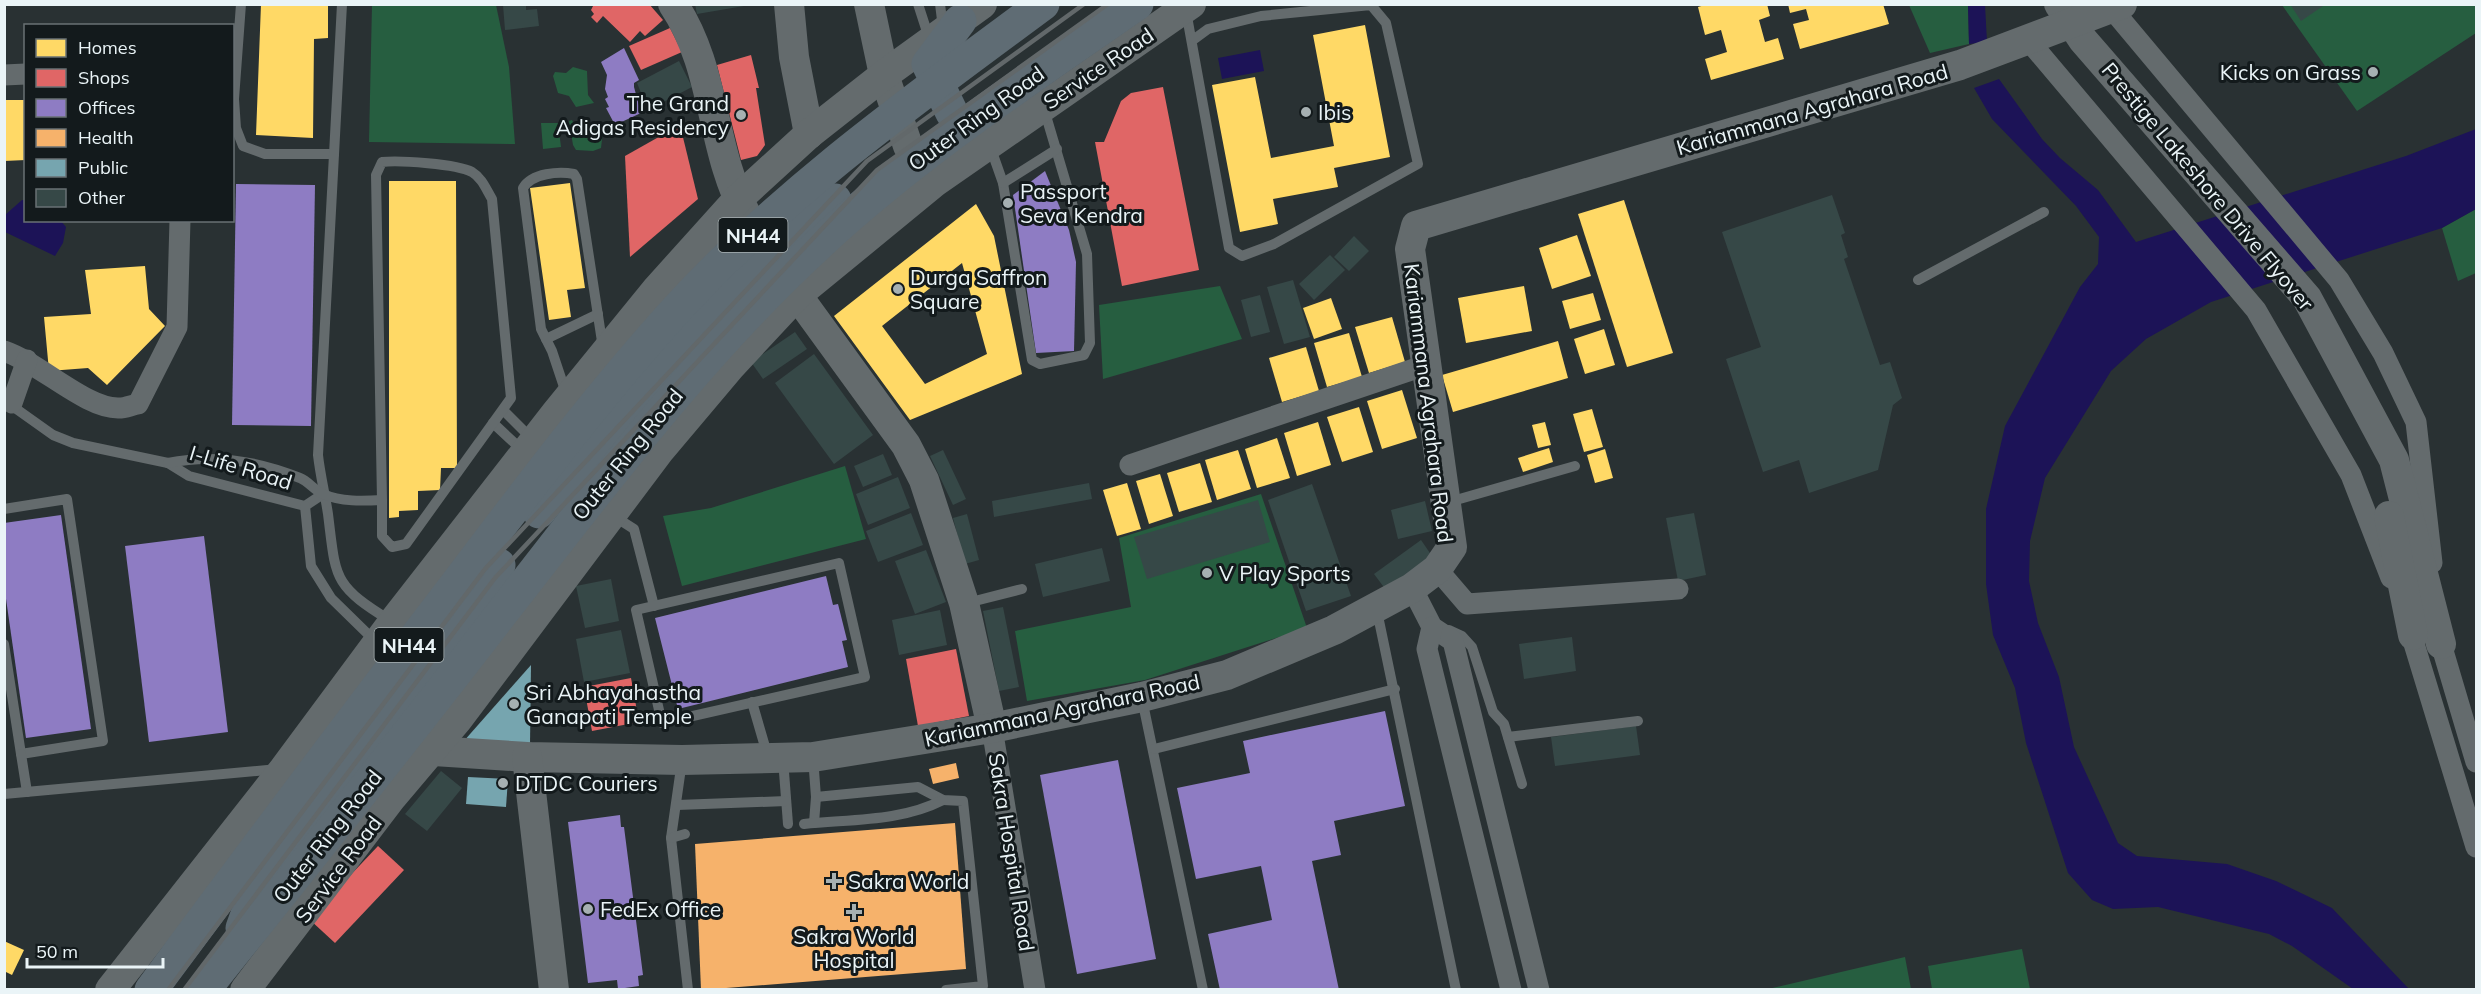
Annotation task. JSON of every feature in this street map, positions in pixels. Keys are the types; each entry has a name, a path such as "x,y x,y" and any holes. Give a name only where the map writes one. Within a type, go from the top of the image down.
{"highway":[{"name":"NH44","path":"151,990 282,812 571,433 678,308 785,204 826,168 1043,4"},
{"path":"233,953 259,881 566,478 630,402 770,255 856,183 1103,4"},
{"name":"Outer Ring Road","path":"204,990 471,654 607,476 713,350 818,244 903,172 994,127 1137,4"},
{"path":"951,21 928,64 952,113"}],"street":[{"name":"Sakra Hospital Road","path":"673,4 689,29 701,62 738,200 796,296 906,445 924,480 964,603 992,728 1035,990"},
{"path":"789,4 794,57 809,134"},
{"path":"869,4 884,75 908,146 935,182"},
{"name":"Prestige Lakeshore Drive Flyover","path":"2040,4 2070,49 2294,308 2394,460 2441,644"},
{"name":"Prestige Lakeshore Drive Flyover","path":"2059,4 2083,40 2307,298 2354,399 2379,467 2413,635"},
{"name":"Service Road","path":"244,990 392,797 434,750 673,435 730,367 796,296 935,182 994,127 1043,106 1188,7"},
{"path":"2117,7 2258,185 2338,280 2383,353 2416,422 2441,644 2476,762"},
{"name":"Kariammana Agrahara Road","path":"434,750 527,757 682,760 813,757 992,728 1142,697 1227,675 1334,630 1412,588 1437,569 1452,547 1410,249 1416,226 1960,65 2117,7"},
{"path":"110,990 284,769 385,633 530,447 657,289 738,200 809,134 951,21"},
{"path":"2019,45 2173,211 2256,310 2351,475 2413,635 2476,847"},
{"path":"4,75 24,75"},
{"path":"4,351 27,360 104,406 120,408 138,404 177,327 180,222"},
{"path":"8,403 27,360"},
{"path":"597,364 630,402 673,435"},
{"path":"1130,465 1426,365"},
{"path":"1437,569 1467,604 1678,589"},
{"path":"1412,588 1435,629 1453,641 1539,990"},
{"path":"1435,629 1426,649 1511,990"},
{"path":"527,757 555,990"}],"lane":[{"path":"241,4 234,99 236,128 243,146 265,154 334,154"},
{"path":"342,4 318,454 323,494 328,510 331,554 340,580 385,633"},
{"path":"918,4 951,21"},
{"path":"1258,4 1261,16"},
{"path":"1188,7 1193,40 1229,248 1242,256 1274,244 1418,164 1386,23 1371,5 1261,16 1208,29 1193,40"},
{"path":"994,127 1032,360 1040,364 1084,355 1090,343 1087,254 1043,106"},
{"path":"1003,183 1057,149"},
{"path":"402,160 471,171 482,181 492,199 511,398 493,423 406,544 392,547 382,536 376,175 382,162 402,160"},
{"path":"568,399 541,329 524,188 533,179 566,172 574,174 577,179 598,314 597,364"},
{"path":"1918,280 2044,212"},
{"path":"546,339 598,314"},
{"name":"I-Life Road","path":"8,403 53,435 73,443 168,463 189,476 305,506 323,494 302,479 253,464 189,459 168,463"},
{"path":"503,410 530,447"},
{"path":"493,423 530,447"},
{"path":"1445,503 1575,466"},
{"path":"323,494 356,501 382,500"},
{"path":"4,509 67,499 103,741 21,754"},
{"name":"I-Life Road","path":"305,506 311,566 316,575 346,615 385,633"},
{"path":"611,514 634,529 654,606"},
{"path":"839,563 865,677 662,723 636,610 654,606 839,563"},
{"path":"964,603 1022,589"},
{"path":"1376,608 1395,689 1456,990"},
{"path":"1435,629 1450,630 1462,636 1472,647 1493,712 1504,724 1522,784"},
{"path":"4,644 27,792"},
{"path":"1154,749 1395,689"},
{"path":"1142,697 1203,990"},
{"path":"752,702 776,759 786,801 788,824"},
{"path":"1508,737 1638,721"},
{"path":"813,757 816,797 809,824 896,816 927,808 943,800"},
{"path":"682,760 671,838 688,990"},
{"path":"4,794 284,769"},
{"path":"816,797 918,787 943,800 963,801 983,986 946,990"},
{"path":"677,806 786,801"},
{"path":"671,838 685,834"}],"green space":[{"path":"372,5 496,5 509,67 515,144 369,142"},
{"path":"1909,5 1968,5 1969,44 1930,53"},
{"name":"Kicks on Grass","path":"2282,5 2476,5 2476,33 2357,111"},
{"path":"573,67 587,71 588,95 594,103 576,107 569,96 558,93 553,76 555,72 566,73"},
{"path":"572,120 575,126 598,125 603,131 601,148 593,151 576,150 569,121"},
{"path":"541,123 558,123 561,147 543,149"},
{"path":"2476,209 2476,273 2458,281 2442,228"},
{"path":"1220,286 1242,339 1103,379 1099,305"},
{"path":"845,466 866,539 682,586 663,516 711,508"},
{"name":"V Play Sports","path":"1261,494 1307,628 1145,680 1027,701 1015,631 1131,607 1119,538"},
{"path":"2022,949 2030,989 1932,989 1928,966"},
{"path":"1905,957 1911,989 1768,989"}],"shaded area":[{"path":"1968,5 1985,5 1987,42 1969,44"},
{"path":"1260,50 1264,71 1222,79 1218,58"},
{"path":"1999,79 2042,139 2060,158 2098,190 2136,242 2406,156 2476,129 2476,209 2442,228 2211,302 2146,339 2111,371 2045,478 2030,541 2029,581 2038,623 2059,677 2074,747 2118,843 2137,856 2227,864 2276,881 2332,908 2409,989 2353,989 2292,946 2269,934 2158,907 2113,909 2092,900 2068,873 2026,743 2015,688 1993,635 1986,584 1986,509 2005,426 2080,287 2098,264 2099,237 2076,206 1992,119 1974,88"},
{"path":"24,200 24,222 62,222 66,227 63,243 55,256 5,232 5,215"}],"building: Homes":[{"path":"261,4 328,4 328,38 314,39 313,138 256,135"},
{"path":"1708,4 1767,4 1770,16 1759,20 1765,42 1778,38 1784,59 1711,80 1705,59 1727,52 1721,30 1705,35 1698,7"},
{"path":"1788,4 1883,4 1889,24 1800,49 1793,24 1809,20 1806,9 1790,13"},
{"path":"1365,25 1390,157 1334,168 1338,187 1273,199 1278,224 1240,232 1212,85 1255,77 1271,158 1334,146 1313,35"},
{"path":"4,100 24,100 24,160 4,161"},
{"path":"389,181 456,181 457,468 441,468 440,490 418,491 418,510 399,511 399,517 389,518"},
{"path":"570,183 585,288 567,290 571,317 549,320 530,188"},
{"path":"1624,200 1673,353 1627,367 1578,214"},
{"name":"Durga Saffron Square","path":"976,204 994,236 1022,374 910,420 834,316","holes":["962,263 987,354 925,384 882,326"]},
{"path":"1577,235 1591,276 1552,289 1539,248"},
{"path":"145,266 149,309 165,326 107,385 88,368 49,371 44,317 91,314 85,270"},
{"path":"1524,286 1532,331 1466,343 1458,298"},
{"path":"1593,293 1601,320 1570,329 1562,301"},
{"path":"1331,298 1342,329 1314,339 1303,308"},
{"path":"1392,317 1405,362 1369,373 1355,327"},
{"path":"1604,329 1615,365 1585,374 1574,339"},
{"path":"1349,333 1362,377 1327,387 1314,343"},
{"path":"1558,341 1568,378 1453,412 1442,375"},
{"path":"1306,347 1319,391 1282,402 1269,358"},
{"path":"1402,390 1417,438 1382,449 1367,401"},
{"path":"1359,407 1373,452 1342,462 1327,417"},
{"path":"1592,409 1603,447 1584,452 1573,414"},
{"path":"1318,422 1331,465 1297,476 1284,433"},
{"path":"1545,422 1551,445 1538,448 1532,425"},
{"path":"1277,438 1290,478 1257,488 1245,449"},
{"path":"1549,448 1553,462 1523,472 1518,458"},
{"path":"1605,449 1613,478 1595,483 1587,455"},
{"path":"1238,450 1251,489 1217,500 1205,460"},
{"path":"1200,463 1212,502 1179,512 1167,473"},
{"path":"1160,474 1173,516 1149,524 1136,481"},
{"path":"1127,483 1141,529 1117,536 1103,490"},
{"path":"4,941 24,950 12,975 4,971"}],"building: Shops":[{"path":"594,4 649,4 663,20 645,36 640,31 630,42 603,16 597,23 591,17 594,14 591,10"},
{"path":"670,28 682,52 641,70 629,46"},
{"path":"751,55 759,88 756,88 765,145 757,156 741,160 717,65"},
{"path":"1163,87 1199,270 1122,286 1095,142 1104,142 1121,101 1131,93"},
{"path":"680,125 698,199 630,257 625,156"},
{"path":"956,649 969,716 918,726 906,659"},
{"path":"631,678 639,722 592,731 584,687"},
{"path":"378,846 404,870 335,943 309,919"}],"building: Offices":[{"path":"624,48 639,80 634,83 634,87 641,113 615,125 606,108 609,107 605,99 608,97 605,89 607,75 601,62"},
{"path":"1045,171 1069,230 1076,262 1074,351 1036,353 1013,195"},
{"path":"236,184 315,185 311,426 232,425"},
{"path":"61,515 91,729 26,738 4,585 4,523"},
{"path":"204,536 228,732 149,742 125,546"},
{"path":"826,576 833,605 838,604 847,640 842,641 848,667 678,709 655,618"},
{"path":"1385,711 1405,806 1334,821 1341,855 1312,861 1339,990 1220,990 1208,934 1272,920 1261,866 1196,879 1177,788 1250,773 1243,741"},
{"path":"1118,760 1156,959 1077,974 1040,775"},
{"path":"620,815 621,827 624,827 643,975 638,976 639,986 618,989 617,980 588,983 568,822"}],"building: Health":[{"path":"956,763 959,778 933,784 929,769"},
{"path":"955,823 966,969 701,990 695,844"}],"building: Public":[{"name":"Sri Abhayahastha Ganapati Temple","path":"531,665 530,745 463,742"},
{"path":"468,777 508,779 506,807 466,804"}],"building: Other":[{"path":"695,4 744,4 744,6 697,14"},
{"path":"2290,4 2326,4 2301,21"},
{"path":"503,5 526,5 526,10 537,9 539,26 505,30"},
{"path":"679,61 692,87 648,110 637,83"},
{"path":"1832,195 1845,233 1841,235 1848,257 1844,259 1880,365 1890,362 1902,398 1893,405 1878,470 1809,493 1799,460 1763,472 1726,359 1761,347 1722,232"},
{"path":"1354,236 1369,251 1349,271 1334,257"},
{"path":"1330,255 1345,270 1314,300 1299,284"},
{"path":"1293,280 1310,337 1284,344 1267,287"},
{"path":"1260,295 1270,332 1251,337 1241,300"},
{"path":"795,332 807,349 763,379 751,362"},
{"path":"814,354 873,435 834,464 775,383"},
{"path":"943,450 966,499 953,505 930,456"},
{"path":"883,454 892,475 863,487 854,466"},
{"path":"898,477 910,508 868,525 856,494"},
{"path":"1089,483 1092,499 994,517 992,501"},
{"path":"1312,484 1351,596 1306,611 1268,500"},
{"path":"1258,500 1270,542 1147,579 1134,537"},
{"path":"1425,501 1432,531 1398,539 1391,510"},
{"path":"911,513 923,545 878,562 866,531"},
{"path":"1694,513 1706,575 1678,581 1666,518"},
{"path":"967,514 979,560 965,564 953,518"},
{"path":"1421,540 1432,556 1386,590 1374,574"},
{"path":"1102,548 1110,581 1043,597 1035,564"},
{"path":"926,550 946,602 915,614 895,561"},
{"path":"611,579 619,621 585,628 576,586"},
{"path":"1003,607 1019,687 999,691 983,611"},
{"path":"940,610 947,645 899,655 892,620"},
{"path":"621,630 630,673 584,682 576,639"},
{"path":"1572,637 1576,671 1524,679 1519,644"},
{"path":"1636,726 1640,755 1555,766 1551,737"},
{"path":"441,771 462,788 427,831 405,814"}],"railway":[{"path":"168,990 485,569 867,161 1084,4"},
{"path":"184,990 495,578 877,170 1108,4"}],"place":[{"name":"Kicks on Grass","path":"2373,72"},
{"name":"Ibis","path":"1306,112"},
{"name":"The Grand Adigas Residency","path":"741,115"},
{"name":"Passport Seva Kendra","path":"1008,203"},
{"name":"Durga Saffron Square","path":"898,289"},
{"name":"V Play Sports","path":"1207,573"},
{"name":"Sri Abhayahastha Ganapati Temple","path":"514,704"},
{"name":"DTDC Couriers","path":"503,783"},
{"name":"Sakra World","path":"834,881"},
{"name":"FedEx Office","path":"588,909"},
{"name":"Sakra World Hospital","path":"854,912"}]}
